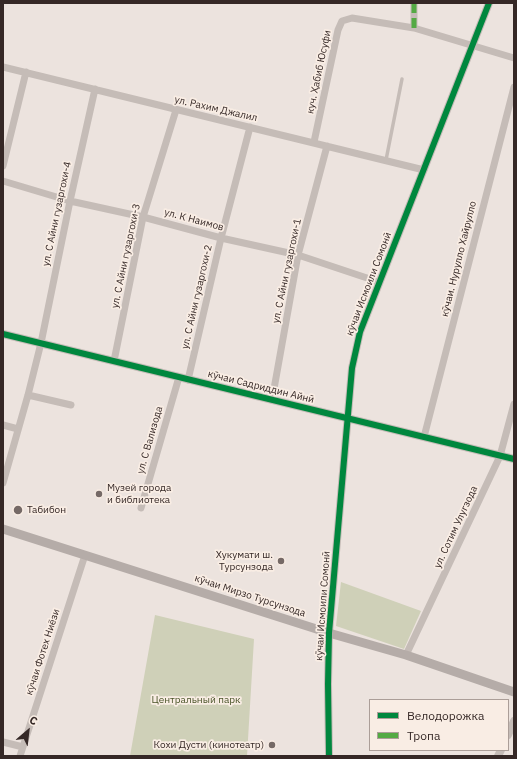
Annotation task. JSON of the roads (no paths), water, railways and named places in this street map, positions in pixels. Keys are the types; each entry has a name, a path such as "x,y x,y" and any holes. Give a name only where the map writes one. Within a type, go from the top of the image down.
{"main road":[{"name":"кӯчаи Мирзо Турсунзода","path":"3,529 329,633 406,656 514,692"}],"street":[{"path":"414,3 414,28"},
{"name":"кӯчаи Исмоили Сомонӣ","path":"329,756 329,633 352,368 360,332 490,3"},
{"name":"куч. Ҳабиб Юсуфи","path":"314,142 338,30 342,21 352,18 414,28 514,58"},
{"name":"ул. Рахим Джалил","path":"3,66 95,90 314,142 424,170"},
{"path":"3,166 26,72"},
{"name":"кӯчаи. Нурулло Хайрулло","path":"424,437 514,87"},
{"name":"ул. С Айни гузаргохи-4","path":"3,482 41,343 70,200 95,90"},
{"name":"ул. С Айни гузаргохи-3","path":"114,361 143,217 176,110"},
{"name":"ул. С Айни гузаргохи-2","path":"188,380 221,238 250,127"},
{"name":"ул. С Айни гузаргохи-1","path":"272,400 298,255 327,146"},
{"name":"ул. К Наимов","path":"3,181 70,200 143,217 221,238 298,255 379,282"},
{"name":"кӯчаи Садриддин Айнӣ","path":"3,334 514,459"},
{"name":"ул. С Вализода","path":"141,508 179,377"},
{"path":"28,395 71,404"},
{"name":"ул. Сотим Улугзода","path":"406,656 500,456 514,404"},
{"path":"3,425 18,429"},
{"name":"кӯчаи Фотех Ниёзи","path":"20,756 85,555"},
{"path":"509,733 514,722"},
{"path":"3,742 23,747"}],"lane":[{"path":"386,160 402,79"}],"place":[{"name":"Музей города и библиотека","path":"99,494"},
{"name":"Табибон","path":"18,510"},
{"name":"Хукумати ш. Турсунзода","path":"281,561"},
{"name":"Кохи Дусти (кинотеатр)","path":"272,745"}],"park label":[{"name":"Центральный парк","path":"196,700"}]}
